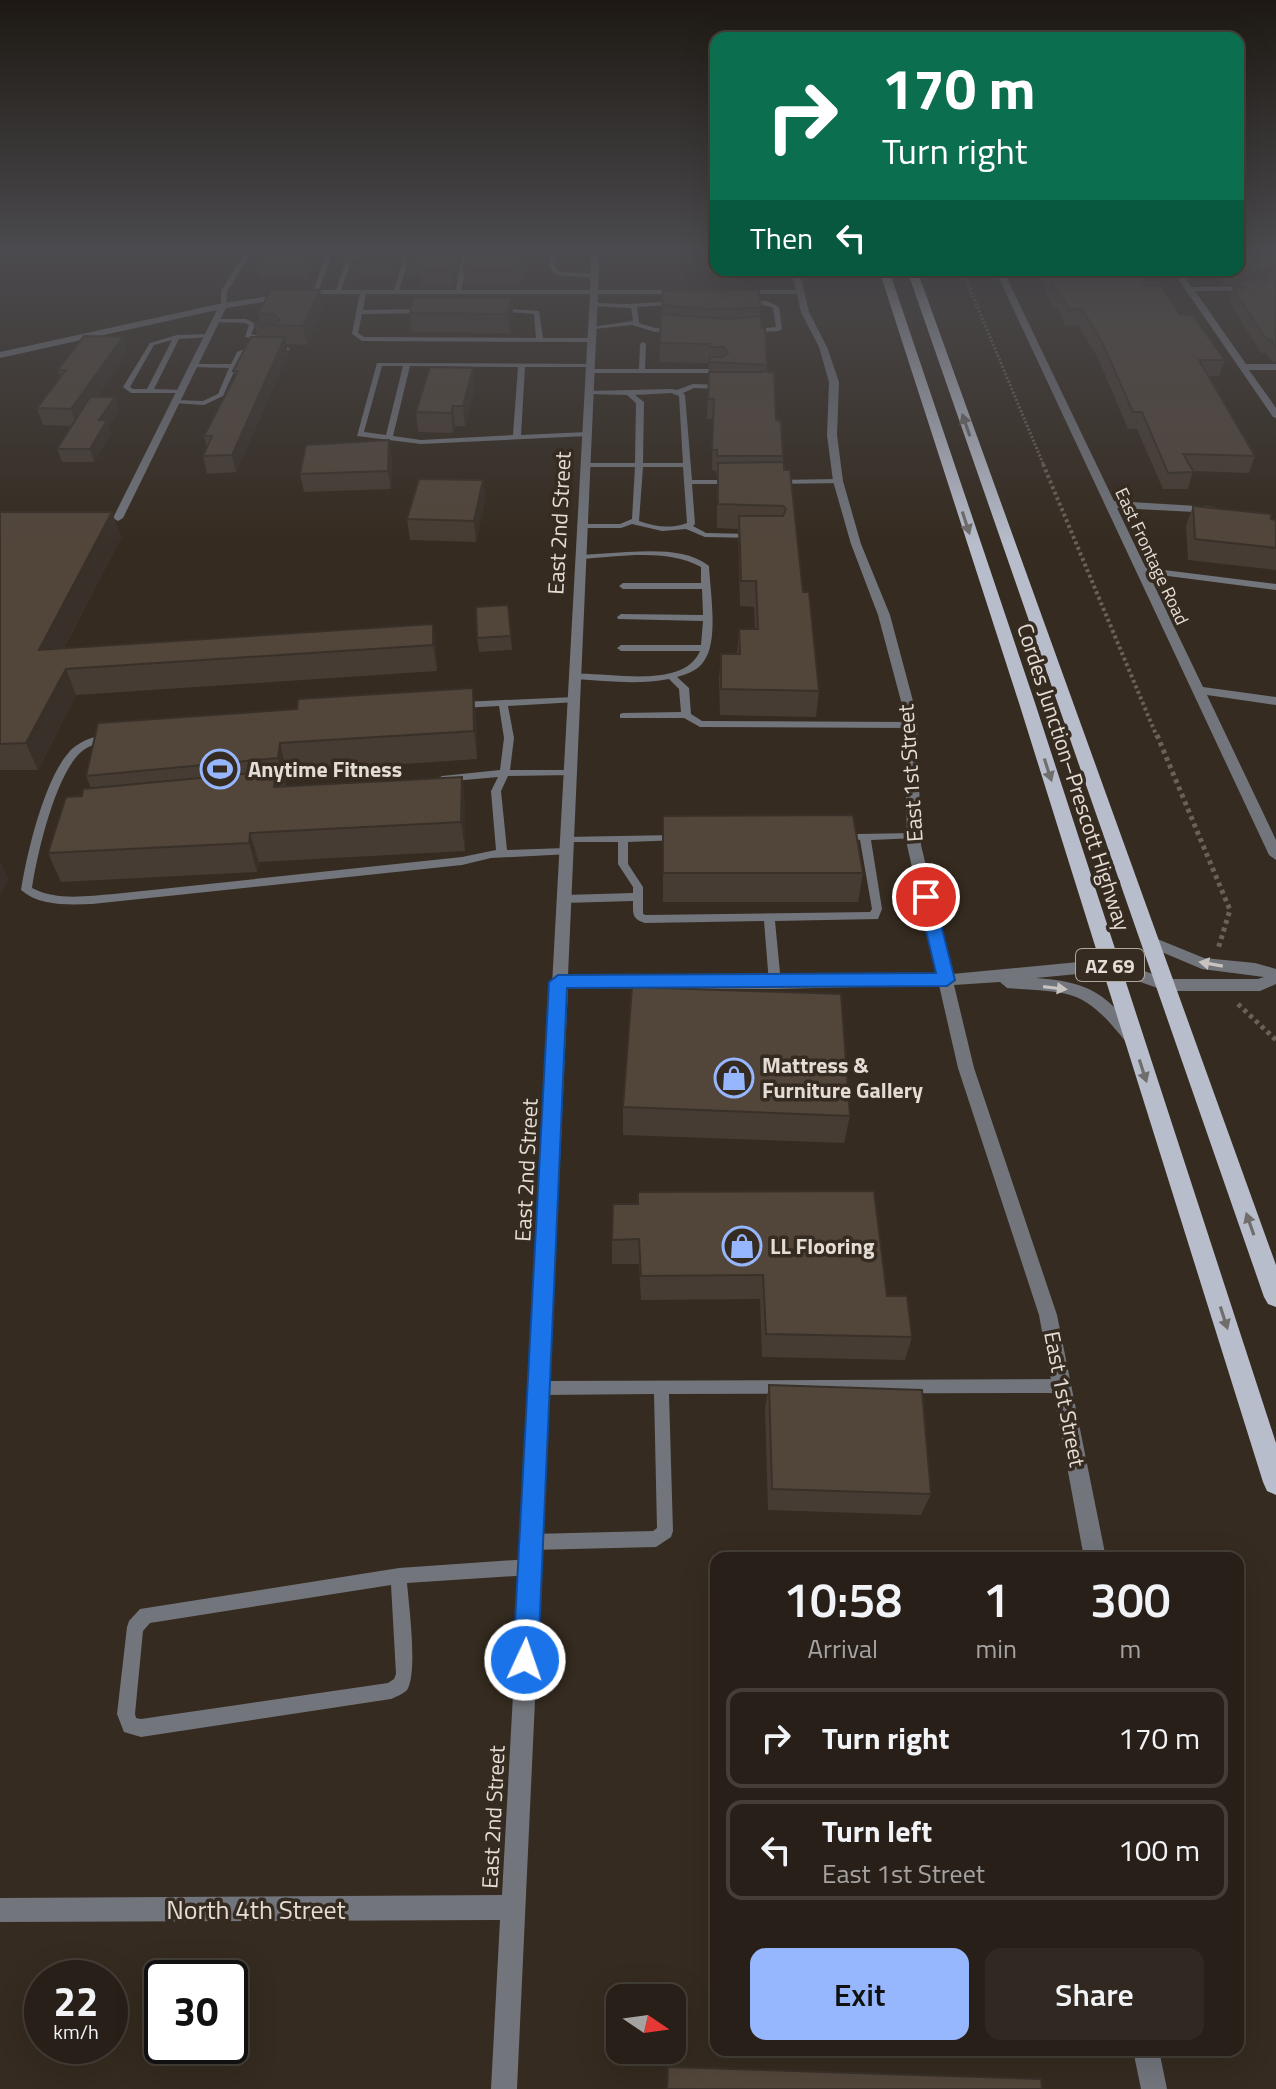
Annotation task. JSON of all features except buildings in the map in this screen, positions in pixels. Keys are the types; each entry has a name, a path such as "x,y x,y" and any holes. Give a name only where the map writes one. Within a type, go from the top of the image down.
{"main road":[{"name":"Cordes Junction–Prescott Highway","path":"910,350 1276,1482"},
{"name":"Cordes Junction–Prescott Highway","path":"941,350 1276,1297"}],"street":[{"path":"0,355 21,350"},
{"path":"114,518 201,350"},
{"name":"East 2nd Street","path":"504,2089 558,982 593,350"},
{"name":"East 1st Street","path":"822,350 834,382 832,435 838,481 856,544 884,615 911,725 913,836 966,1068 1048,1315 1094,1552"},
{"name":"East Frontage Road","path":"1036,350 1276,855"},
{"path":"1233,350 1276,415"},
{"path":"1244,367 1276,367"},
{"path":"1108,504 1169,505 1230,512"},
{"path":"1196,690 1276,701"},
{"path":"1150,941 1176,955 1202,963 1255,969 1276,977"},
{"path":"558,982 947,980 1110,965 1166,985"},
{"name":"AZ 69","path":"1166,985 1260,985 1276,977"},
{"path":"978,979 1075,990 1090,995 1102,1002 1133,1040"},
{"name":"North 4th Street","path":"0,1910 512,1907"},
{"path":"1147,2056 1154,2089"}],"lane":[{"path":"147,350 126,387 131,391 181,392"},
{"path":"149,392 170,350"},
{"path":"175,402 204,403 221,395 239,353 245,350"},
{"path":"642,371 643,350"},
{"path":"587,434 421,442 360,434 379,364 721,371"},
{"path":"389,437 407,364"},
{"path":"194,365 234,366"},
{"path":"517,437 522,365"},
{"path":"590,392 677,393 693,386 734,387"},
{"path":"583,526 621,526 637,517 640,402 629,393"},
{"path":"633,522 649,528 691,524 682,395 677,393"},
{"path":"586,465 687,465"},
{"path":"763,482 838,481"},
{"path":"688,482 748,482"},
{"path":"686,526 705,535 763,536"},
{"path":"575,676 653,678 670,675 688,670 700,661 705,648 705,566 685,556 581,557"},
{"path":"1140,570 1276,587"},
{"path":"623,586 705,586"},
{"path":"621,617 705,618"},
{"path":"621,648 705,648"},
{"path":"670,675 684,688 686,715"},
{"path":"446,706 574,700"},
{"path":"502,854 496,791 505,773 509,738 503,705"},
{"path":"623,716 686,715 700,724 911,725"},
{"path":"116,736 101,738 74,753 67,763 29,862 26,890 37,897 53,900 114,898 462,861 623,839 684,838"},
{"path":"426,781 505,773 570,773"},
{"path":"45,816 61,815"},
{"path":"850,837 913,836"},
{"path":"623,839 623,864 637,883 638,916 645,919 769,918 870,917 877,913 865,837"},
{"path":"564,899 639,897"},
{"path":"769,918 775,983"},
{"path":"539,1388 1062,1386"},
{"path":"531,1542 656,1539 665,1531 661,1388"},
{"path":"399,1576 404,1674 400,1685 391,1691 141,1728 130,1726 126,1714 135,1627 146,1615 399,1576 530,1567"}],"path":[{"path":"996,350 1230,910 1216,958"},
{"path":"1234,1000 1276,1040"}],"place":[{"name":"Anytime Fitness","path":"220,769"},
{"name":"Mattress & Furniture Gallery","path":"734,1078"},
{"name":"LL Flooring","path":"742,1246"}],"route":[{"path":"525,1660 558,982 947,980 926,897"}]}
